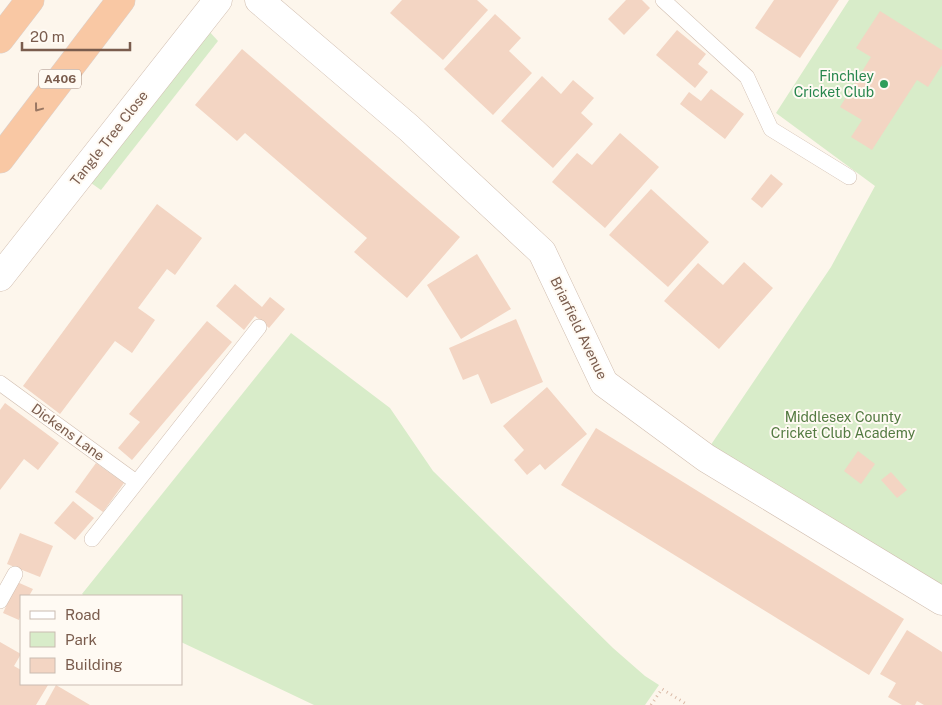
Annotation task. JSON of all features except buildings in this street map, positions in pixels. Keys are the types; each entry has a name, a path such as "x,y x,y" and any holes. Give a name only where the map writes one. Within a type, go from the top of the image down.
{"highway":[{"path":"0,39 30,0"},
{"name":"A406","path":"0,159 121,0"}],"street":[{"name":"Tangle Tree Close","path":"0,277 218,0"},
{"name":"Briarfield Avenue","path":"259,0 409,128 542,252 604,383 706,458 942,601"}],"lane":[{"path":"663,0 747,77 770,129 849,176"},
{"path":"92,539 259,328"},
{"name":"Dickens Lane","path":"0,383 136,482"},
{"path":"0,601 15,574"}],"path":[{"path":"651,705 662,689 688,705"}],"green space":[{"name":"Middlesex County Cricket Club Academy","path":"849,0 942,0 942,601 704,455 831,267 875,186 776,113"},
{"path":"206,28 218,41 101,190 91,183"},
{"path":"291,333 390,408 433,471 613,648 645,676 659,685 645,705 314,705 182,642 182,595 82,594"}],"place":[{"name":"Finchley Cricket Club","path":"884,84"}]}
